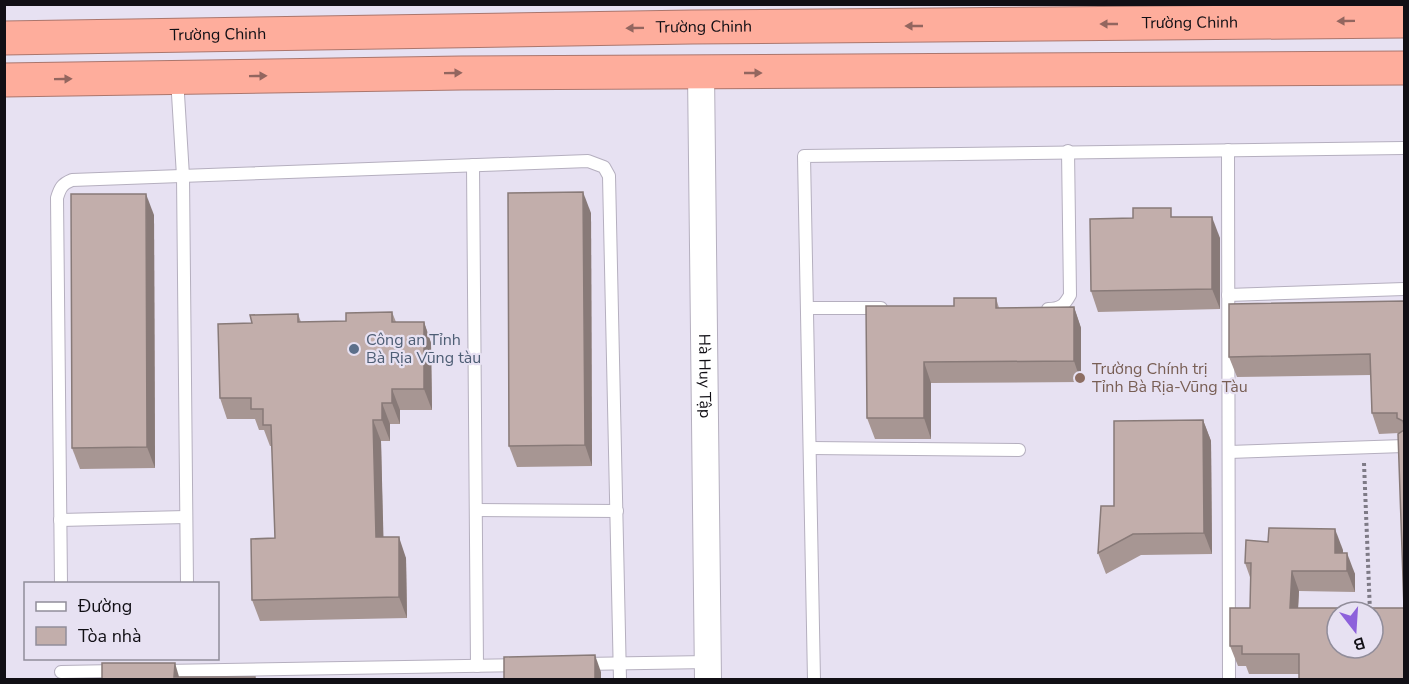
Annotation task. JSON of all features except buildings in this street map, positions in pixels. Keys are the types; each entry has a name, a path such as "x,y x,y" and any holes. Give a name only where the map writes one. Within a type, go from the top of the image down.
{"highway":[{"name":"Trường Chinh","path":"4,38 692,27 1404,21"},
{"path":"4,80 461,73 1404,68"}],"street":[{"name":"Hà Huy Tập","path":"701,73 708,671"}],"lane":[{"path":"177,77 183,176 187,582"},
{"path":"814,680 804,156 1404,148"},
{"path":"1228,150 1229,680"},
{"path":"1039,309 1059,308 1065,305 1070,295 1068,151"},
{"path":"61,582 57,198 61,187 72,180 588,161 604,167 609,177 620,680"},
{"path":"473,165 477,666"},
{"path":"1228,296 1404,289"},
{"path":"807,308 888,308"},
{"path":"1229,452 1404,446"},
{"path":"810,448 1019,450"},
{"path":"476,510 616,511"},
{"path":"60,520 186,517"},
{"path":"61,660 61,676 131,671"},
{"path":"154,671 188,664 336,674 537,665"},
{"path":"572,664 620,664 708,671"}],"path":[{"path":"1363,447 1369,600"}],"place":[{"name":"Công an Tỉnh Bà Rịa Vũng tàu","path":"354,349"},
{"name":"Trường Chính trị Tỉnh Bà Rịa-Vũng Tàu","path":"1080,378"}]}
